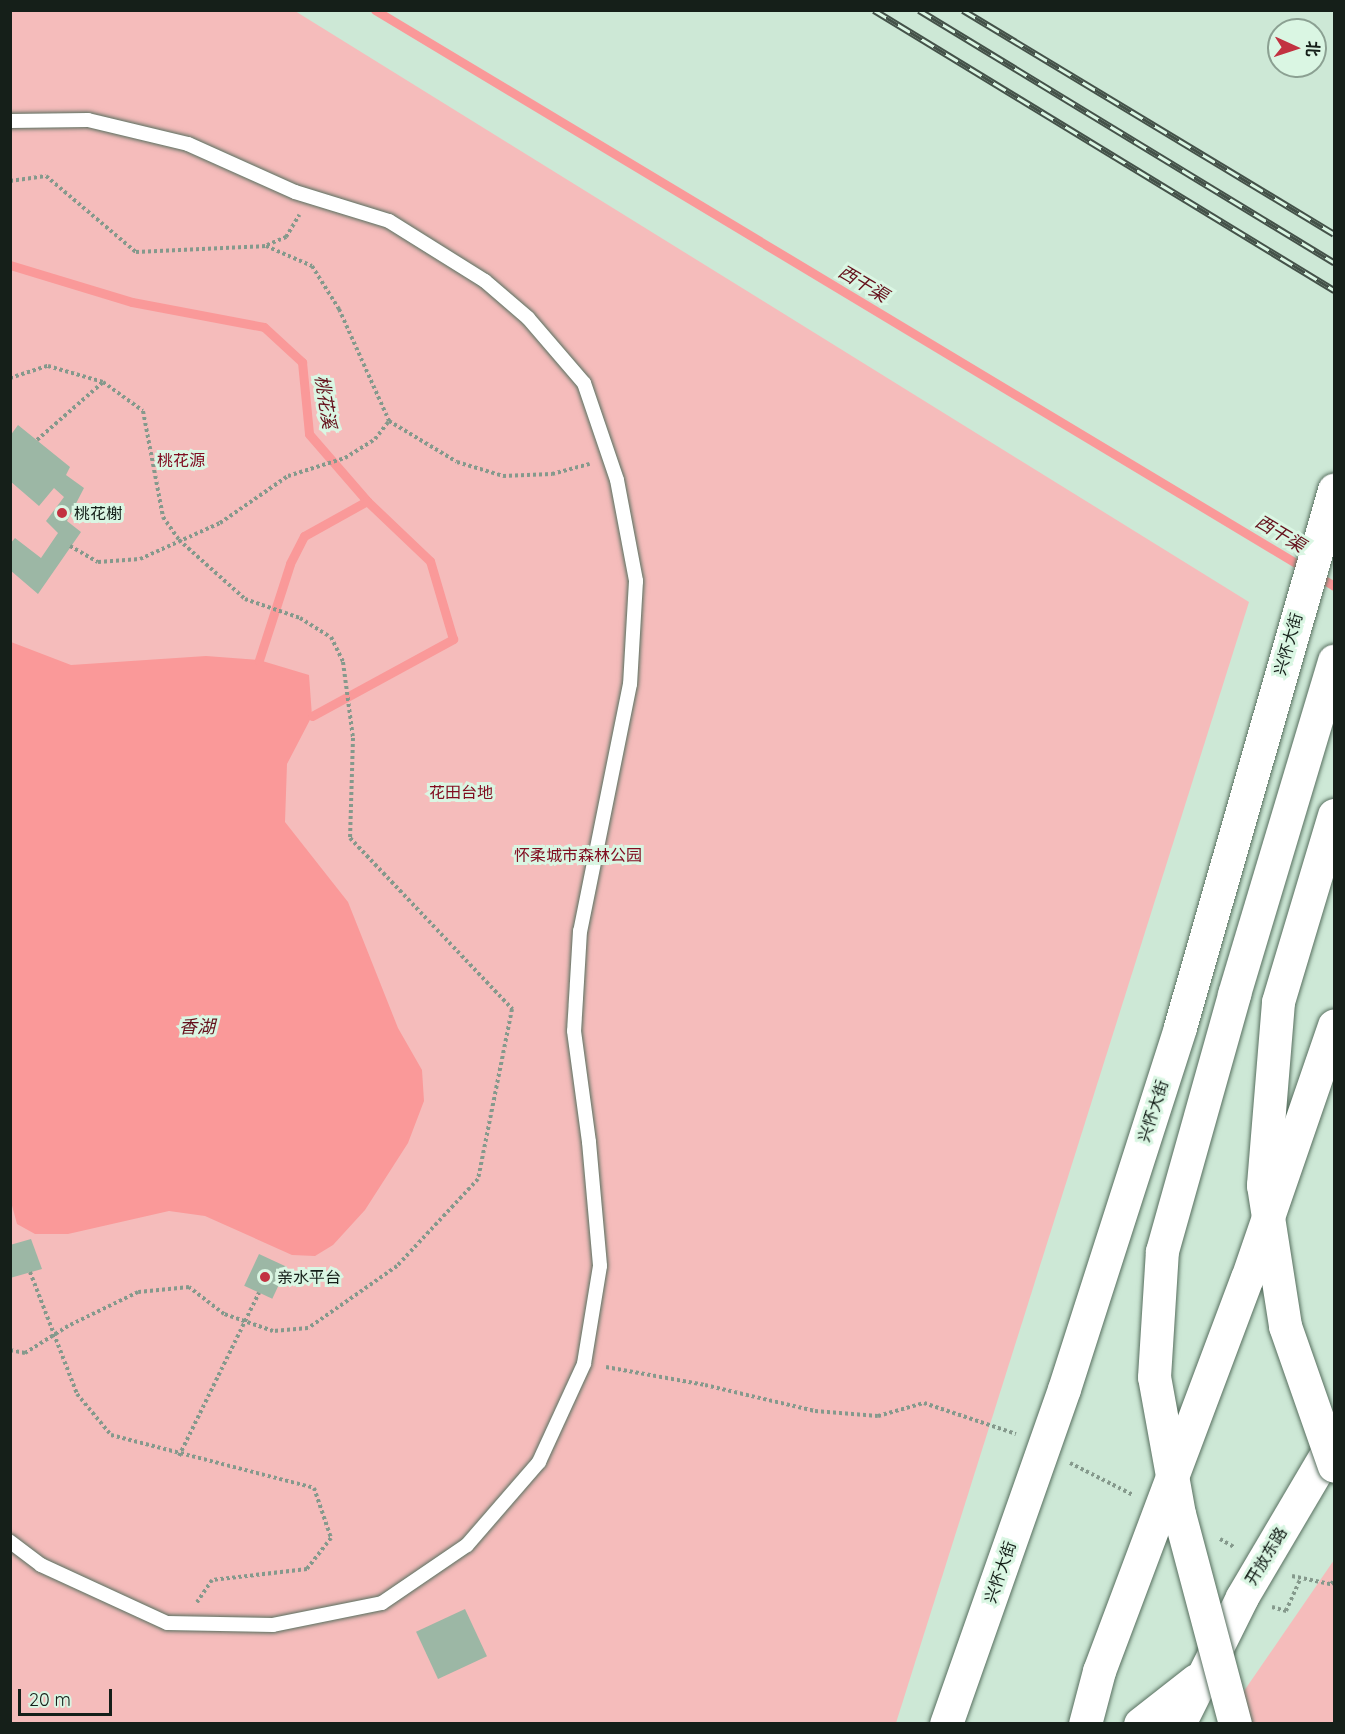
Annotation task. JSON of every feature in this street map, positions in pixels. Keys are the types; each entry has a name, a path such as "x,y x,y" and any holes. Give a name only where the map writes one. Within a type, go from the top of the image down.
{"main road":[{"name":"兴怀大街","path":"946,1724 1064,1389 1180,1027 1335,490"},
{"path":"1235,1724 1179,1514 1154,1377 1162,1251 1233,994 1335,661"},
{"path":"1335,815 1278,1002 1263,1185 1285,1326 1335,1466"},
{"path":"1085,1724 1099,1671 1247,1278 1335,1026"},
{"name":"开放东路","path":"1179,1724 1242,1598 1335,1441"},
{"path":"1140,1724 1204,1673"}],"lane":[{"path":"10,121 88,120 188,144 295,192 389,221 485,281 528,318 584,383 609,459 636,581 630,684 579,931 574,1031 590,1142 600,1266 584,1364 539,1462 467,1545 382,1603 273,1624 167,1623 41,1565 10,1542"}],"path":[{"path":"10,181 46,176 136,252 266,246 286,237 296,224 301,209 295,192"},
{"path":"266,246 312,266 339,309 389,421 457,462 503,476 552,474 609,459"},
{"path":"10,378 48,366 103,382 143,411 163,517 179,540 245,599 300,618 331,638 343,662 353,738 350,838 512,1009 478,1179 397,1266 308,1328 273,1331 224,1314 189,1287 138,1292 25,1353 10,1350"},
{"path":"37,440 103,382"},
{"path":"70,546 98,562 140,559 220,523 288,476 345,458 375,439 389,421"},
{"path":"30,1272 77,1394 111,1435 179,1455 236,1466 314,1488 331,1538 307,1569 212,1580 197,1600 204,1624"},
{"path":"179,1455 259,1293"},
{"path":"584,1364 705,1385 815,1411 878,1416 924,1404 1007,1430 1028,1440"},
{"path":"1068,1461 1140,1499"},
{"path":"1214,1536 1245,1552"},
{"path":"1287,1574 1300,1581 1331,1584 1335,1581"}],"green space":[{"name":"怀柔城市森林公园","path":"11,11 295,11 1249,602 896,1723 11,1723"},
{"path":"1334,1560 1334,1723 1222,1723"}],"water":[{"name":"香湖","path":"11,642 71,665 206,656 259,660 309,675 312,716 287,764 285,822 348,902 398,1028 422,1070 424,1101 408,1143 365,1210 333,1245 315,1256 292,1255 205,1216 169,1211 68,1234 35,1234 17,1224 10,1198"}],"building":[{"name":"桃花榭","path":"18,425 70,467 66,475 84,488 67,521 81,532 38,594 10,570 10,544 15,538 41,558 58,533 46,521 64,497 54,488 39,506 10,481 10,436"},
{"path":"31,1239 42,1269 10,1278 10,1245"},
{"name":"亲水平台","path":"259,1254 287,1267 272,1299 244,1286"},
{"path":"465,1609 487,1656 438,1679 416,1632"}],"waterway":[{"name":"西干渠","path":"375,10 1304,568"},
{"name":"桃花溪","path":"10,265 132,302 264,327 302,362 309,434 367,501 304,536 290,564 259,660"},
{"path":"312,716 453,639 430,561 367,501"},
{"name":"西干渠","path":"1316,575 1334,586"}],"railway":[{"path":"874,10 1334,290"},
{"path":"919,10 1334,262"},
{"path":"963,10 1334,234"}],"place":[{"name":"桃花榭","path":"62,513"},
{"name":"亲水平台","path":"265,1277"}],"park label":[{"name":"桃花源","path":"181,460"},
{"name":"花田台地","path":"461,792"}]}
